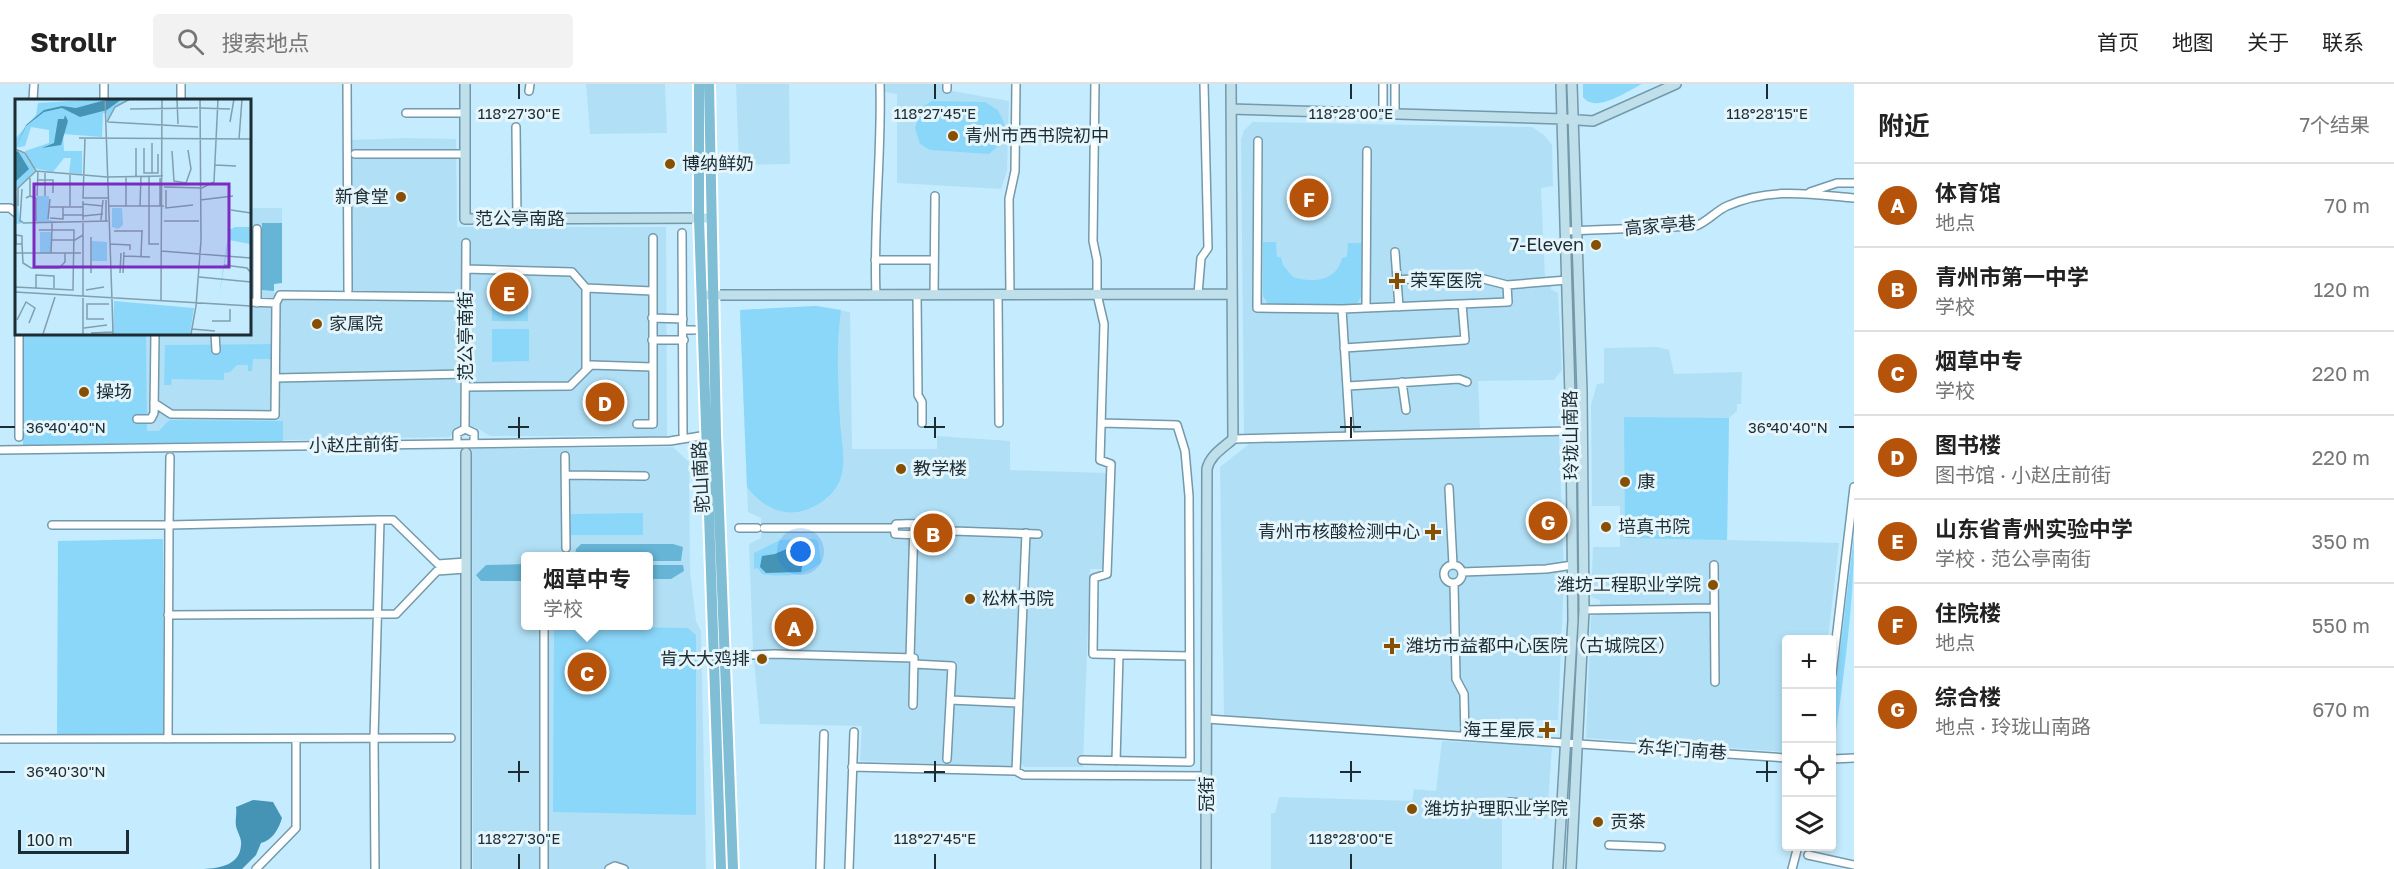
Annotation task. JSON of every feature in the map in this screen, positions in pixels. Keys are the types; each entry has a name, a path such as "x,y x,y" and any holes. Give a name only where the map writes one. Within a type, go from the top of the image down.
{"main road":[{"name":"驼山南路","path":"699,84 733,869"},
{"name":"驼山南路","path":"705,218 709,84"},
{"name":"驼山南路","path":"707,295 707,435 721,869"}],"street":[{"path":"33,99 34,84"},
{"path":"347,84 348,290"},
{"name":"范公亭南路","path":"465,84 465,219 705,218"},
{"path":"876,295 880,84"},
{"path":"1010,294 1008,199 1015,171 1016,84"},
{"path":"1095,84 1093,241 1097,260 1097,294 1104,324 1100,460 1111,464 1107,574 1094,578 1093,654 1189,656"},
{"path":"1198,294 1201,258 1208,248 1204,84"},
{"path":"1231,84 1233,439 1571,431"},
{"path":"1383,84 1383,114"},
{"path":"1395,84 1395,114"},
{"path":"1561,84 1568,119"},
{"path":"1568,119 1572,84"},
{"path":"1231,109 1593,121 1676,84"},
{"path":"406,113 465,113"},
{"name":"玲珑山南路","path":"1558,869 1573,629 1566,231 1568,119"},
{"name":"玲珑山南路","path":"1568,119 1577,231 1584,610 1571,869"},
{"path":"516,127 517,219"},
{"path":"1258,141 1257,308 1342,309 1508,302 1508,285"},
{"path":"1366,308 1367,151"},
{"path":"355,154 465,154"},
{"path":"1808,193 1837,183 1854,183"},
{"name":"高家亭巷","path":"1566,231 1696,226 1710,220 1725,207 1768,193 1808,193 1854,198"},
{"path":"934,294 935,196"},
{"path":"0,208 10,208 15,212"},
{"path":"257,229 253,303 276,303"},
{"path":"682,233 683,434"},
{"path":"637,424 653,424 653,238"},
{"name":"范公亭南街","path":"465,429 466,243"},
{"path":"1395,252 1399,307"},
{"path":"875,260 934,260"},
{"path":"466,269 572,272 586,288 586,368"},
{"path":"1397,280 1467,274 1508,285 1567,280"},
{"path":"586,288 652,291"},
{"path":"917,294 918,395 922,402 922,423"},
{"path":"998,294 999,423"},
{"path":"707,295 1232,294"},
{"path":"154,403 163,411 175,414 275,415 276,303 280,295 466,297"},
{"path":"1344,348 1465,340 1462,304"},
{"path":"1342,309 1350,436"},
{"path":"652,318 683,319"},
{"path":"684,330 694,330"},
{"path":"19,334 19,437"},
{"path":"137,419 153,417 155,334"},
{"path":"216,334 216,350"},
{"path":"652,340 684,340"},
{"path":"466,387 570,386 591,365 652,367"},
{"path":"276,378 466,374"},
{"path":"1348,386 1459,379 1467,382"},
{"path":"1402,381 1406,410"},
{"path":"1082,760 1190,762 1188,487 1185,451 1177,425 1101,423"},
{"path":"457,443 457,433 465,429 474,433 474,443"},
{"name":"小赵庄前街","path":"0,450 670,441 707,435"},
{"name":"冠街","path":"1206,869 1207,469 1216,453 1233,439"},
{"path":"466,453 466,869"},
{"path":"565,456 566,548"},
{"path":"168,740 170,457"},
{"path":"565,475 645,476"},
{"path":"1836,642 1854,487"},
{"path":"1449,488 1454,565 1462,572 1546,569 1573,565"},
{"path":"375,869 374,739 381,520"},
{"path":"52,525 393,520 438,564 466,565"},
{"path":"739,528 894,528 897,524 914,524 945,526 953,531 1038,534"},
{"path":"913,705 914,524"},
{"path":"894,528 895,534 913,535 947,536 953,531"},
{"path":"1016,771 1026,533"},
{"path":"168,615 396,614 437,570 466,565"},
{"path":"1454,565 1446,568 1444,575 1448,581 1454,583"},
{"path":"1714,565 1715,682"},
{"path":"1454,583 1460,579 1462,572"},
{"path":"1454,583 1456,679 1464,694 1465,736"},
{"path":"1584,610 1714,608"},
{"path":"544,630 544,869"},
{"path":"725,656 774,654 912,661 952,666 946,759"},
{"path":"1116,761 1119,655"},
{"path":"950,700 1018,703"},
{"name":"东华门南巷","path":"1207,719 1782,758"},
{"path":"849,869 854,732"},
{"path":"820,869 824,734"},
{"path":"0,739 451,738"},
{"path":"256,869 296,828 296,740"},
{"path":"1836,759 1854,758"},
{"path":"852,767 1016,771 1023,775 1207,776"},
{"path":"1510,802 1562,806"},
{"path":"1609,845 1661,847"},
{"path":"1792,869 1797,851"},
{"path":"1808,855 1854,865"},
{"path":"609,869 615,866 624,869"}],"shaded area":[{"path":"586,84 665,84 667,133 590,134"},
{"path":"736,84 789,84 790,164 739,165"},
{"name":"青州市西书院初中","path":"885,84 941,84 942,87 952,91 1009,101 1007,171 1001,189 897,183 897,94 885,92"},
{"path":"1583,84 1642,84 1612,100 1596,103 1589,102 1583,97"},
{"path":"932,101 985,102 998,110 1006,127 1002,143 989,154 930,150 920,144 915,128 921,108"},
{"name":"荣军医院","path":"1253,122 1532,127 1544,135 1552,145 1553,186 1541,188 1545,278 1551,278 1551,289 1558,293 1562,370 1554,380 1478,381 1480,428 1244,434 1241,140 1244,130"},
{"path":"456,139 457,227 666,227 667,436 490,436 475,427 457,427 450,437 23,445 23,334 250,334 250,208 282,208 282,283 274,284 274,293 351,293 350,140"},
{"path":"262,223 282,223 282,283 274,284 274,291 262,290"},
{"path":"1263,242 1276,242 1277,257 1281,257 1283,265 1293,277 1308,280 1329,276 1339,266 1342,258 1347,257 1348,243 1362,243 1361,297 1356,305 1268,304 1263,296"},
{"path":"492,289 528,289 528,321 492,321"},
{"path":"816,306 850,312 852,449 937,449 937,436 1010,441 1010,470 1107,473 1103,569 1090,569 1083,767 1024,767 1020,762 1013,763 1011,767 860,761 862,726 760,724 753,648 749,544 761,538 761,518 748,512 740,310"},
{"path":"816,306 841,310 838,365 842,473 837,486 817,505 798,512 783,512 763,503 747,487 740,310"},
{"path":"492,329 529,329 529,361 492,362"},
{"name":"操场","path":"23,334 146,334 147,431 159,431 168,421 172,420 283,421 283,441 23,445"},
{"path":"273,344 273,359 253,359 252,371 248,371 248,365 237,365 230,372 224,373 224,380 172,379 171,385 164,385 165,345"},
{"name":"潍坊工程职业学院","path":"1657,347 1669,350 1674,374 1742,372 1741,404 1737,404 1737,411 1729,418 1727,540 1839,543 1828,635 1782,635 1782,752 1586,738 1591,616 1599,614 1600,600 1591,597 1593,547 1620,547 1620,506 1592,506 1591,405 1597,384 1604,383 1604,348"},
{"path":"1624,417 1729,418 1727,540 1625,538"},
{"name":"潍坊市益都中心医院（古城院区）","path":"1559,434 1564,577 1558,720 1473,721 1472,734 1224,716 1220,467 1249,444"},
{"path":"673,447 689,462 690,571 696,621 701,631 706,869 473,869 472,449"},
{"path":"643,513 643,535 570,535 571,514"},
{"path":"1854,536 1850,620 1836,730 1836,682"},
{"path":"163,539 164,735 57,734 58,541"},
{"path":"814,539 818,541 821,562 808,571 793,575 778,575 762,574 758,568 754,569 754,553 780,540"},
{"path":"800,543 806,547 801,572 766,573 760,567 762,556 775,554"},
{"path":"581,544 673,544 683,547 681,561 653,561 653,552 576,552"},
{"path":"521,564 521,581 481,581 476,575 486,565"},
{"path":"653,565 683,565 684,571 671,579 653,579"},
{"path":"688,628 696,635 696,815 553,812 554,630"},
{"name":"潍坊护理职业学院","path":"1442,741 1552,746 1547,819 1502,817 1502,869 1271,869 1271,813 1275,813 1279,797 1412,801 1414,789 1436,791"},
{"path":"253,800 273,802 282,818 275,833 261,843 256,855 242,869 204,869 228,864 237,857 241,842 236,826 236,807"}],"place":[{"name":"青州市西书院初中","path":"953,136"},
{"name":"博纳鲜奶","path":"670,164"},
{"name":"新食堂","path":"401,197"},
{"name":"住院楼","path":"1309,198"},
{"name":"7-Eleven","path":"1596,245"},
{"name":"荣军医院","path":"1397,281"},
{"name":"山东省青州实验中学","path":"509,292"},
{"name":"家属院","path":"317,324"},
{"name":"操场","path":"84,392"},
{"name":"图书楼","path":"605,402"},
{"name":"教学楼","path":"901,469"},
{"name":"康","path":"1625,482"},
{"name":"综合楼","path":"1548,521"},
{"name":"培真书院","path":"1606,527"},
{"name":"青州市核酸检测中心","path":"1433,532"},
{"name":"青州市第一中学","path":"933,533"},
{"name":"潍坊工程职业学院","path":"1713,585"},
{"name":"松林书院","path":"970,599"},
{"name":"体育馆","path":"794,627"},
{"name":"潍坊市益都中心医院（古城院区）","path":"1392,646"},
{"name":"肯大大鸡排","path":"762,659"},
{"name":"烟草中专","path":"587,672"},
{"name":"海王星辰","path":"1547,730"},
{"name":"潍坊护理职业学院","path":"1412,809"},
{"name":"贡茶","path":"1598,822"}]}
